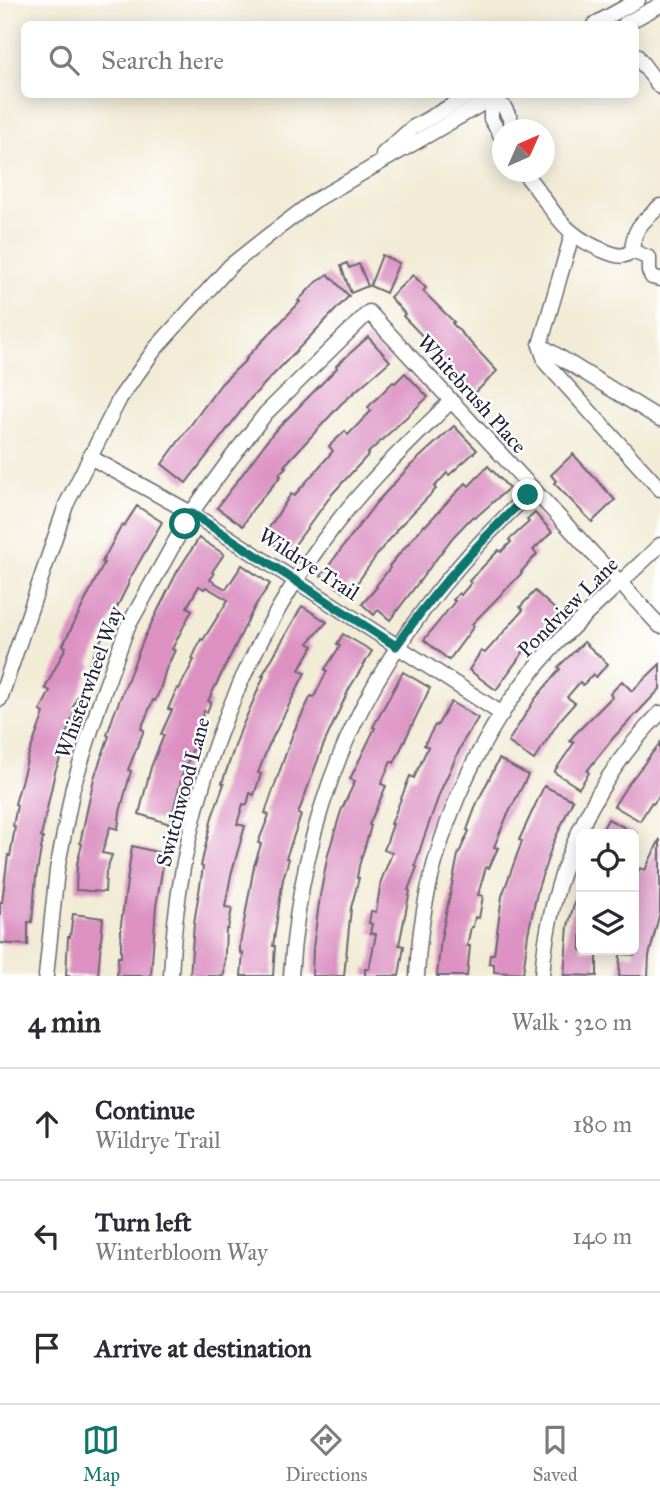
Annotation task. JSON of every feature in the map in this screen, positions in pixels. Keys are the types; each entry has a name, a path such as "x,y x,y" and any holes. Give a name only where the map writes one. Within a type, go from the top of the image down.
{"street":[{"path":"600,21 638,0"},
{"path":"631,21 660,5"},
{"path":"639,60 660,87"},
{"path":"359,176 412,128 465,98"},
{"path":"0,699 66,505 120,398 155,349 221,275 269,234 314,201 490,98"},
{"path":"492,120 493,98"},
{"path":"536,182 551,212 572,235 587,245 619,257 632,251 633,234 660,206"},
{"path":"572,235 540,345 546,363 660,489"},
{"path":"632,251 654,256 649,271 652,277 660,279"},
{"name":"Whitebrush Place","path":"369,312 532,491 660,626"},
{"name":"Whisterwheel Way","path":"46,976 57,870 77,775 127,628 191,513 266,413 369,312"},
{"path":"540,345 660,419"},
{"name":"Switchwood Lane","path":"171,976 172,939 181,873 216,740 241,678 261,637 296,580 335,525 360,494 451,401"},
{"name":"Wildrye Trail","path":"89,457 191,513 502,714"},
{"path":"291,976 296,921 308,857 334,768 368,693 422,609 463,560 532,491"},
{"name":"Pondview Lane","path":"417,976 426,904 441,843 467,776 502,714 557,643 660,545"},
{"path":"542,976 551,911 572,846 614,770 660,713"}],"building":[{"path":"382,255 399,263 386,293 370,286"},
{"path":"347,263 349,268 359,264 368,286 351,293 341,266"},
{"path":"328,274 349,296 251,398 186,483 162,464 221,384 313,285"},
{"path":"413,275 426,288 423,291 497,371 474,394 431,349 433,347 403,316 405,314 390,297"},
{"path":"368,337 390,361 341,404 284,466 286,467 279,474 281,476 252,510 243,526 217,508 273,433 336,366"},
{"path":"405,373 428,397 368,453 333,493 288,554 263,537 291,494 294,496 333,451 329,446 345,431 348,435 371,411 368,407"},
{"path":"454,426 477,450 449,475 447,473 434,487 436,489 396,530 355,586 350,583 344,592 321,576 376,503 411,465"},
{"path":"573,454 615,500 592,522 554,483 556,481 551,475"},
{"path":"488,466 509,488 475,518 473,516 453,537 390,620 378,610 374,615 362,604 377,587 389,566 424,525 466,483 469,486"},
{"path":"137,506 162,522 128,582 89,664 92,665 73,707 76,708 60,750 63,751 55,772 41,837 32,922 28,922 28,945 0,943 0,902 15,827 15,804 44,713 40,711 50,691 45,688 104,563 102,562 122,525 124,526"},
{"path":"535,513 552,532 533,550 537,554 522,573 472,624 474,626 449,660 424,640 455,601 453,600 471,583 469,581 499,550 501,552 511,542 509,540"},
{"path":"199,538 224,554 210,580 226,589 242,565 270,584 255,606 208,701 211,702 198,727 201,728 182,776 170,824 139,814 151,767 164,735 161,734 172,710 168,709 194,660 192,659 201,639 203,640 228,600 206,587 204,589 199,586 187,607 192,610 172,649 175,650 160,690 141,729 144,730 128,770 131,771 118,829 110,827 102,853 112,855 106,872 105,892 76,890 80,843 94,778 114,714 145,636 177,572"},
{"path":"535,591 560,614 524,651 496,690 469,670 481,651 485,653 523,610 520,607"},
{"path":"302,606 327,622 308,643 313,646 299,670 305,673 268,747 258,773 261,774 254,795 250,793 247,805 243,804 237,824 245,826 225,907 232,908 226,929 224,976 190,976 201,866 212,817 224,784 222,783 262,676"},
{"path":"343,634 372,651 349,689 323,746 298,814 301,815 286,858 289,859 283,879 273,946 273,976 241,976 243,953 240,953 240,944 254,866 261,844 258,843 269,815 265,813 293,733 327,671 325,669 340,646 337,644"},
{"path":"584,642 608,664 596,677 593,674 583,685 580,682 567,697 575,703 560,720 534,760 508,742 535,699 560,669 558,667"},
{"path":"660,664 660,689 614,737 587,771 589,773 579,788 554,772 574,743 570,741 574,735 612,697 610,694 622,681 632,691"},
{"path":"403,672 430,688 381,784 386,786 369,825 371,826 359,866 359,878 351,908 344,976 312,976 313,948 328,854 341,811 355,781 350,779 375,728 373,727"},
{"path":"451,702 478,718 464,740 441,790 415,866 417,867 408,890 410,891 399,945 404,946 399,976 365,976 376,934 370,933 371,911 376,912 381,881 392,853 384,850 391,824 410,776 414,778 428,747 424,745"},
{"path":"660,743 660,795 651,803 640,821 614,806"},
{"path":"499,759 528,775 506,818 489,868 486,867 478,895 483,896 479,918 475,917 467,946 470,946 467,976 437,976 441,938 458,855 477,803"},
{"path":"544,786 573,800 553,843 538,888 523,974 494,972 494,964 489,963 490,954 494,954 502,896 522,841 519,840"},
{"path":"608,819 627,829 603,829"},
{"path":"660,839 660,912 649,956 648,976 619,976 620,955 639,955 639,870 645,870"},
{"path":"132,846 165,854 156,906 151,976 117,976"},
{"path":"576,897 576,955 597,955 597,976 564,975 568,926"},
{"path":"73,914 103,918 98,976 66,976 68,937"}],"route":[{"path":"185,524 191,513 396,646 441,585 492,529 528,495"}]}
